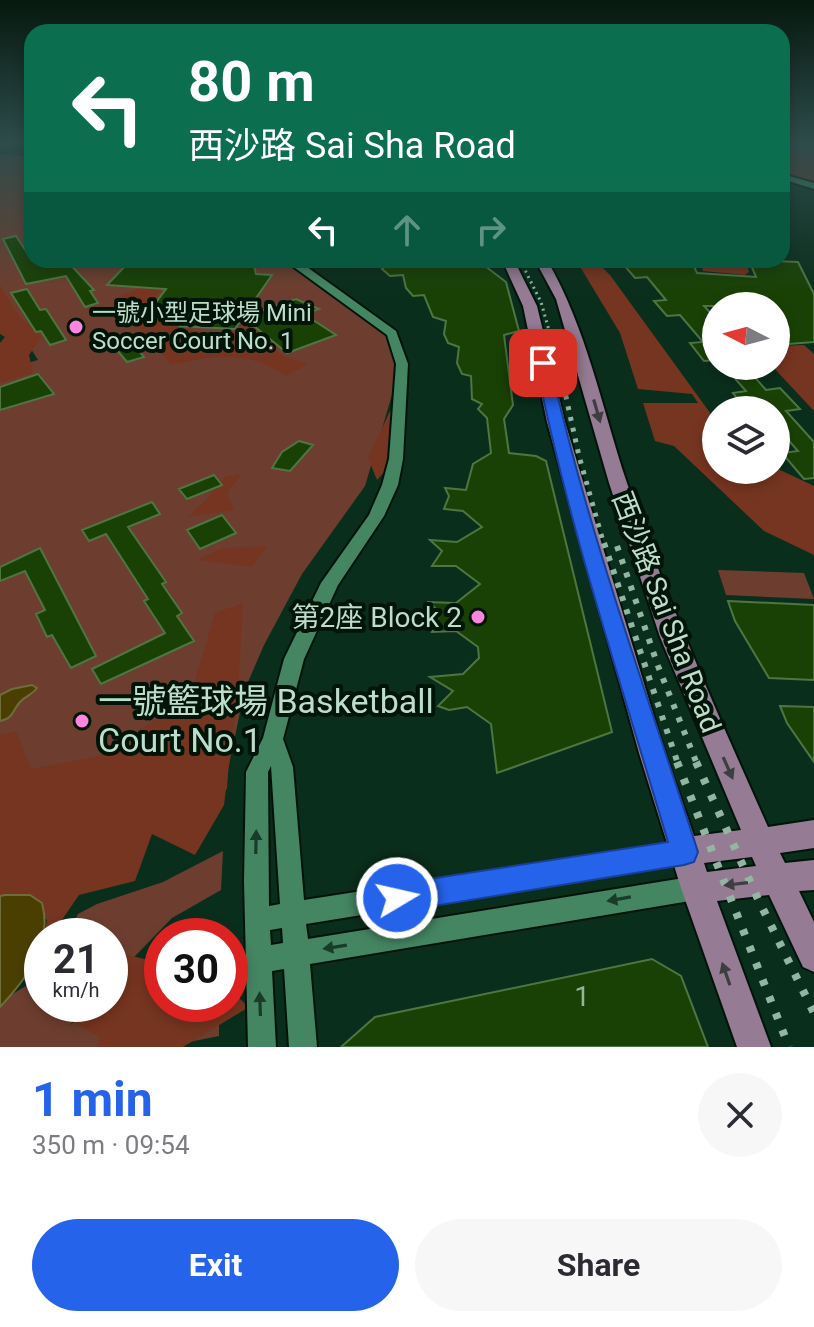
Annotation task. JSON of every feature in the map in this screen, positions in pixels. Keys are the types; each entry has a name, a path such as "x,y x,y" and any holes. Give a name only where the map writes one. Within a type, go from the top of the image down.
{"main road":[{"name":"西沙路 Sai Sha Road","path":"512,268 530,306 556,422 595,562 684,852 754,1047"},
{"name":"西沙路 Sai Sha Road","path":"546,268 563,299 618,483 655,592 696,697 814,956"},
{"path":"684,852 814,834"},
{"path":"696,888 814,875"}],"street":[{"path":"262,1047 257,920 257,772 273,739 294,659 330,583 376,516 390,485 396,459 402,364 392,333 304,268"},
{"path":"273,739 282,767 303,1047"},
{"path":"257,920 684,852"},
{"path":"259,960 696,888"}],"shaded area":[{"path":"0,193 24,193 24,268 298,268 385,329 396,354 394,388 365,486 302,574 264,645 245,689 228,769 227,789 32,830 0,789 0,371 38,360 0,300"},
{"path":"581,268 603,268 610,275 702,402 702,472 674,446 655,441 643,403 698,403 692,394 638,389 620,333"},
{"path":"702,268 748,268 749,272 745,275 703,271"},
{"path":"0,285 19,316 42,337 29,355 33,373 0,383 0,343 5,337 0,334"},
{"path":"147,286 164,287 147,309 167,311 176,301 195,302 177,326 206,333 234,334 253,306 267,307 247,325 283,356 308,364 286,376 244,358 216,357 171,365 114,298"},
{"path":"804,345 814,354 814,411 785,380 790,380 790,346"},
{"path":"390,411 403,412 403,452 377,480 368,458"},
{"path":"242,474 227,493 234,510 187,517 225,477"},
{"path":"790,475 814,486 814,555 764,531 714,484 790,484"},
{"path":"267,546 252,567 197,560 222,548"},
{"path":"718,570 804,573 814,599 726,595"},
{"path":"243,603 238,694 224,805 195,855 152,834 135,881 79,895 63,918 44,918 5,895 0,896 0,735 16,731 31,769 99,756 190,697 215,613"},
{"path":"32,685 37,688 20,702 10,716 0,721 0,695"},
{"path":"223,851 221,890 172,918 144,918 144,947 128,963 128,918 76,918 97,904 163,882"},
{"path":"30,895 42,903 45,918 24,918 24,978 0,1007 0,896"},
{"path":"128,955 144,959 144,1022 224,1022 183,1047 97,1047 100,1037 73,1022 128,1022"},
{"path":"144,970 144,1022 219,1022 219,1036 164,1047 0,1047 0,1007 24,987 24,1022 73,1022 70,1025 74,1022 128,1022 128,982"}],"building":[{"path":"16,236 24,248 24,268 74,268 94,290 90,291 98,303 85,307 66,276 26,284 3,239"},
{"path":"790,262 798,262 814,294 814,342 790,344 790,292 702,292 702,341 680,315 667,316 654,301 666,300 647,277 635,278 627,268 695,268 697,273 756,277 752,268 790,268"},
{"path":"123,268 255,268 256,274 272,275 235,329 180,326 191,312 151,309 166,289 107,285"},
{"path":"488,268 506,282 519,331 504,335 513,405 504,419 509,453 536,456 546,461 612,732 497,773 491,724 467,707 449,710 438,706 453,691 430,677 463,674 479,658 478,647 456,631 432,632 440,613 429,602 456,603 480,584 456,566 432,566 442,551 430,540 457,542 482,527 463,511 444,509 449,496 445,488 466,490 473,464 491,453 487,418 478,409 482,404 472,399 471,376 462,374 457,363 459,347 448,343 444,334 446,321 433,317 424,295 413,296 406,288 403,275 390,276 382,269"},
{"path":"27,289 40,310 46,309 66,340 50,345 41,331 36,332 11,293"},
{"path":"296,299 319,309 304,314 336,335 287,353 243,317"},
{"path":"123,334 144,357 127,362 107,338"},
{"path":"702,342 702,358 690,343"},
{"path":"38,374 54,394 0,410 0,387"},
{"path":"736,380 757,380 766,390 780,388 788,396 735,396 733,393 746,391"},
{"path":"790,398 800,409 790,410"},
{"path":"790,415 814,442 814,478 804,479 790,462 790,452 798,451 790,442"},
{"path":"299,441 313,445 290,471 272,468 282,452"},
{"path":"214,475 222,485 187,499 179,489"},
{"path":"152,502 160,514 128,527 166,582 162,584 182,613 177,616 194,641 101,684 92,669 165,633 144,601 148,599 106,534 89,541 82,530"},
{"path":"222,515 236,533 200,549 187,530"},
{"path":"40,548 96,656 71,668 52,635 47,637 36,614 45,610 25,571 0,581 0,567"},
{"path":"728,601 814,605 814,680 769,678 735,621"},
{"path":"780,706 814,707 814,762 787,723"},
{"path":"652,959 681,976 708,1047 341,1047 375,1017"}],"railway":[{"path":"524,268 541,302 562,376"},
{"path":"561,374 579,456 604,545"},
{"path":"604,543 678,764"},
{"path":"617,546 658,666 697,764"},
{"path":"677,762 789,1047"},
{"path":"696,762 814,1013"}],"place":[{"name":"一號小型足球場 Mini Soccer Court No. 1","path":"76,327"},
{"name":"第2座 Block 2","path":"478,617"},
{"name":"一號籃球場 Basketball Court No.1","path":"82,721"}],"route":[{"path":"397,898 684,852 599,576 556,422 543,363"}]}
